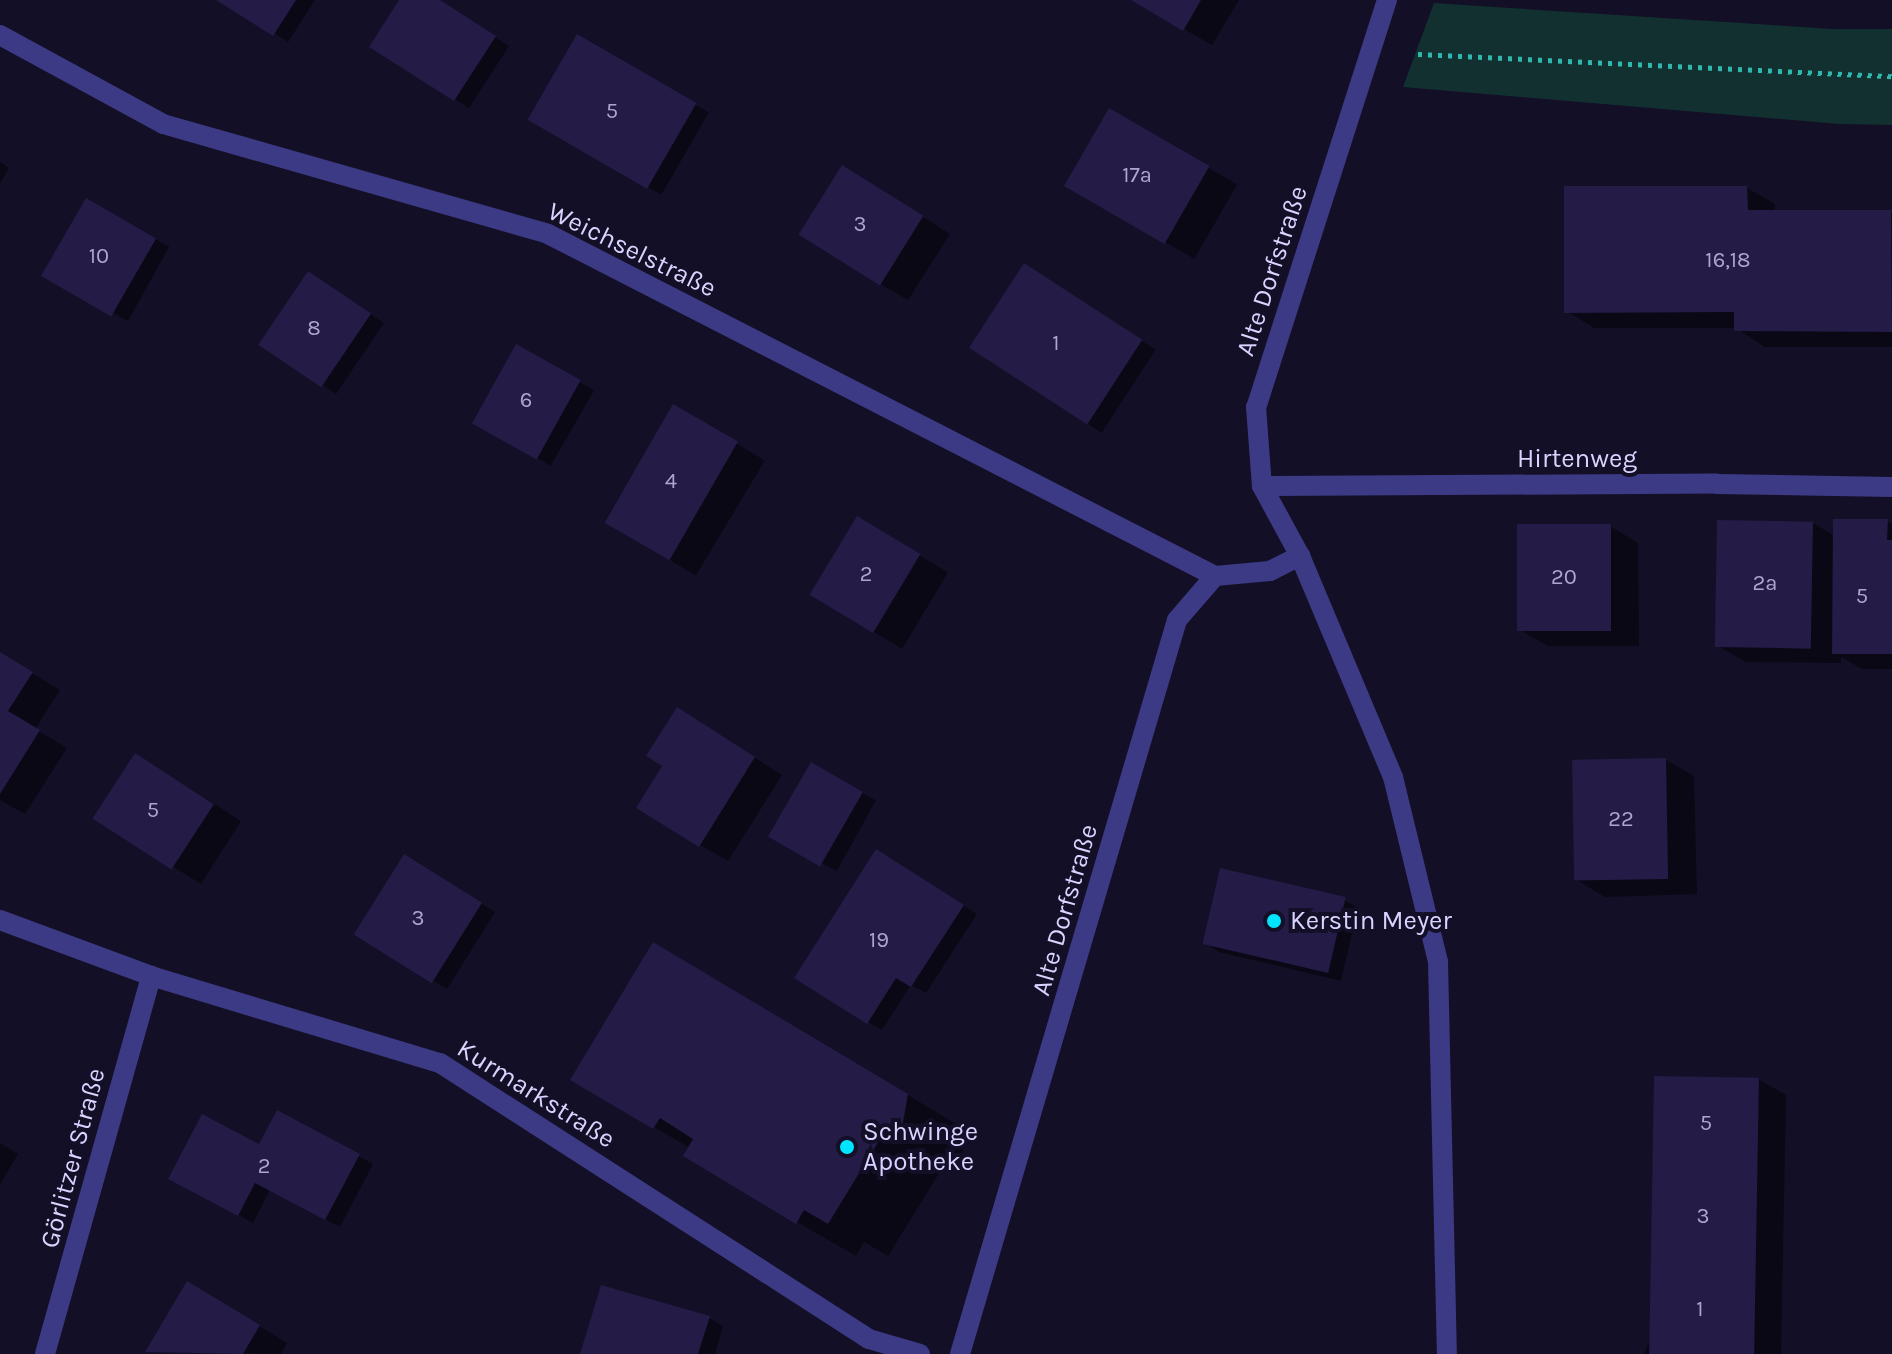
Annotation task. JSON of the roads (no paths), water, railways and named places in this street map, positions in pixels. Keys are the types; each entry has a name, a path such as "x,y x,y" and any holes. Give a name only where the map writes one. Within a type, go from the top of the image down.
{"street":[{"name":"Alte Dorfstraße","path":"1387,0 1256,407 1262,486 1300,556 1393,777 1438,962 1447,1354"},
{"name":"Weichselstraße","path":"0,35 163,124 548,234 1215,576"},
{"name":"Hirtenweg","path":"1262,486 1717,484 1892,487"},
{"path":"1215,576 1270,571 1300,556"},
{"name":"Alte Dorfstraße","path":"960,1354 1177,620 1215,576"},
{"name":"Kurmarkstraße","path":"0,920 151,976 440,1063 869,1339 920,1354"},
{"name":"Görlitzer Straße","path":"45,1354 151,976"}],"place":[{"name":"Kerstin Meyer","path":"1274,921"},
{"name":"Schwinge Apotheke","path":"847,1147"}]}
